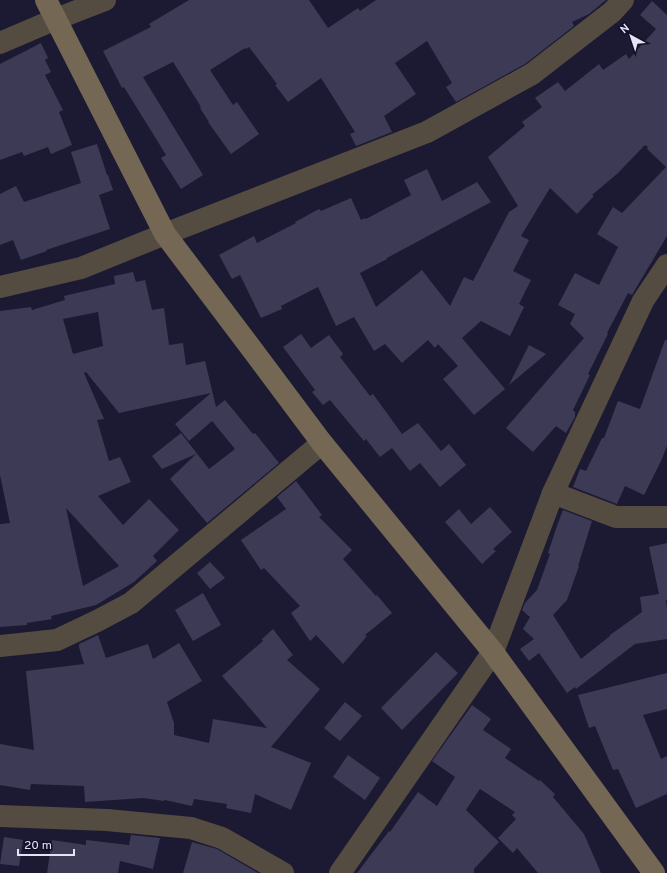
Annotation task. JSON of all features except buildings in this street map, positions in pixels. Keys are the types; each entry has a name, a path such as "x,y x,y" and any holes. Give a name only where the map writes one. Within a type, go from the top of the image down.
{"main road":[{"path":"51,9 165,234 322,443 493,652 654,873"}],"street":[{"path":"0,43 51,9 106,0"},
{"path":"0,287 81,268 427,132 532,74 612,12 622,0"},
{"path":"340,873 493,652 553,493 643,301 667,265"},
{"path":"0,646 57,640 131,603 322,443"},
{"path":"553,493 616,517 667,517"},
{"path":"0,816 107,820 191,828 222,838 283,873"}]}
